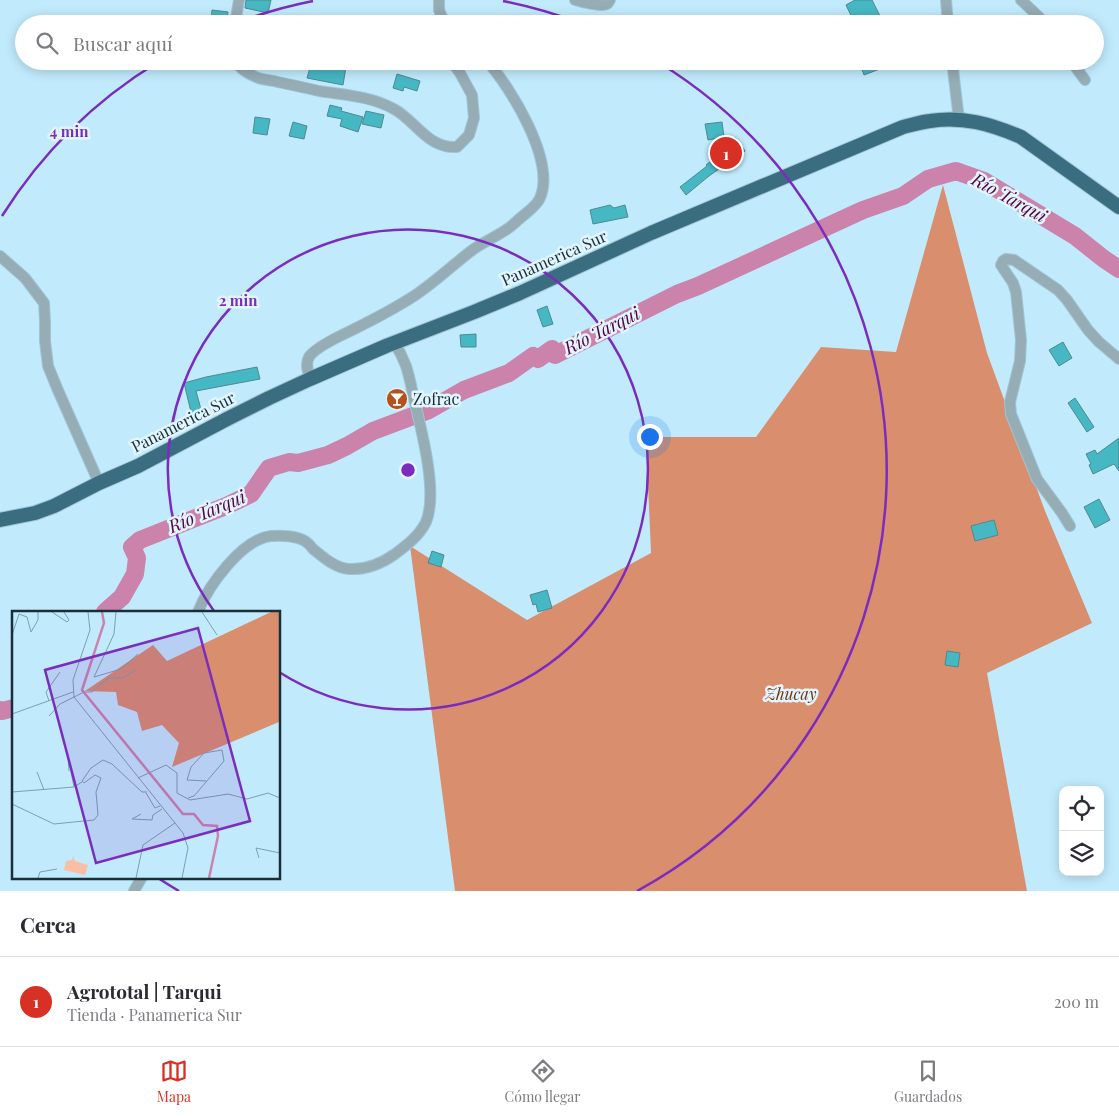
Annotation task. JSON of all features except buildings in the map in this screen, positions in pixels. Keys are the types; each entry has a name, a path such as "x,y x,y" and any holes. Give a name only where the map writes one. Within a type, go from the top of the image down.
{"highway":[{"name":"Panamerica Sur","path":"0,520 35,513 54,506 310,379 394,342 529,289 651,233 903,127 930,121 959,120 969,120 992,126 1021,137 1119,207"}],"street":[{"path":"236,15 239,0"},
{"path":"439,0 441,15"},
{"path":"576,0 589,4 607,4 610,0"},
{"path":"946,0 947,15"},
{"path":"1021,0 1037,15"},
{"path":"244,70 256,78 370,99 384,104 396,110 427,137 449,148 457,147 469,135 474,118 472,95 458,70"},
{"path":"310,379 307,362 314,352 333,339 418,293 472,250 510,227 533,207 540,198 544,182 536,145 512,94 493,70"},
{"path":"953,70 959,120"},
{"path":"1078,70 1085,80"},
{"path":"0,256 25,278 44,303 44,341 48,366 99,483"},
{"path":"1070,526 1037,479 1011,414 1010,402 1020,360 1021,340 1016,292 1013,283 1001,265 1003,261 1006,259 1014,260 1058,290 1088,330 1119,359"},
{"path":"198,611 216,579 230,563 258,539 286,536 304,541 334,564 348,569 366,568 383,562 409,544 419,534 426,521 430,500 430,479 421,430 406,368 394,342"},
{"path":"134,891 141,878"}],"green space":[{"name":"Zhucay","path":"943,185 987,353 1045,511 1092,623 987,673 1027,891 455,891 410,546 527,620 651,553 646,437 756,437 821,347 896,352"}],"waterway":[{"name":"Río Tarqui","path":"106,611 122,597 135,574 137,558 132,547 140,540 226,506 251,494 269,468 289,462 298,463 328,455 373,431 429,410 464,390 509,373 533,356 538,359 552,349 555,355 677,294 863,210 903,196 928,179 956,171 984,181 1075,236 1119,269"},
{"name":"Río Tarqui","path":"0,710 12,708"}],"place":[{"name":"Agrototal | Tarqui","path":"726,153"},
{"name":"Zofrac","path":"397,399"}]}
